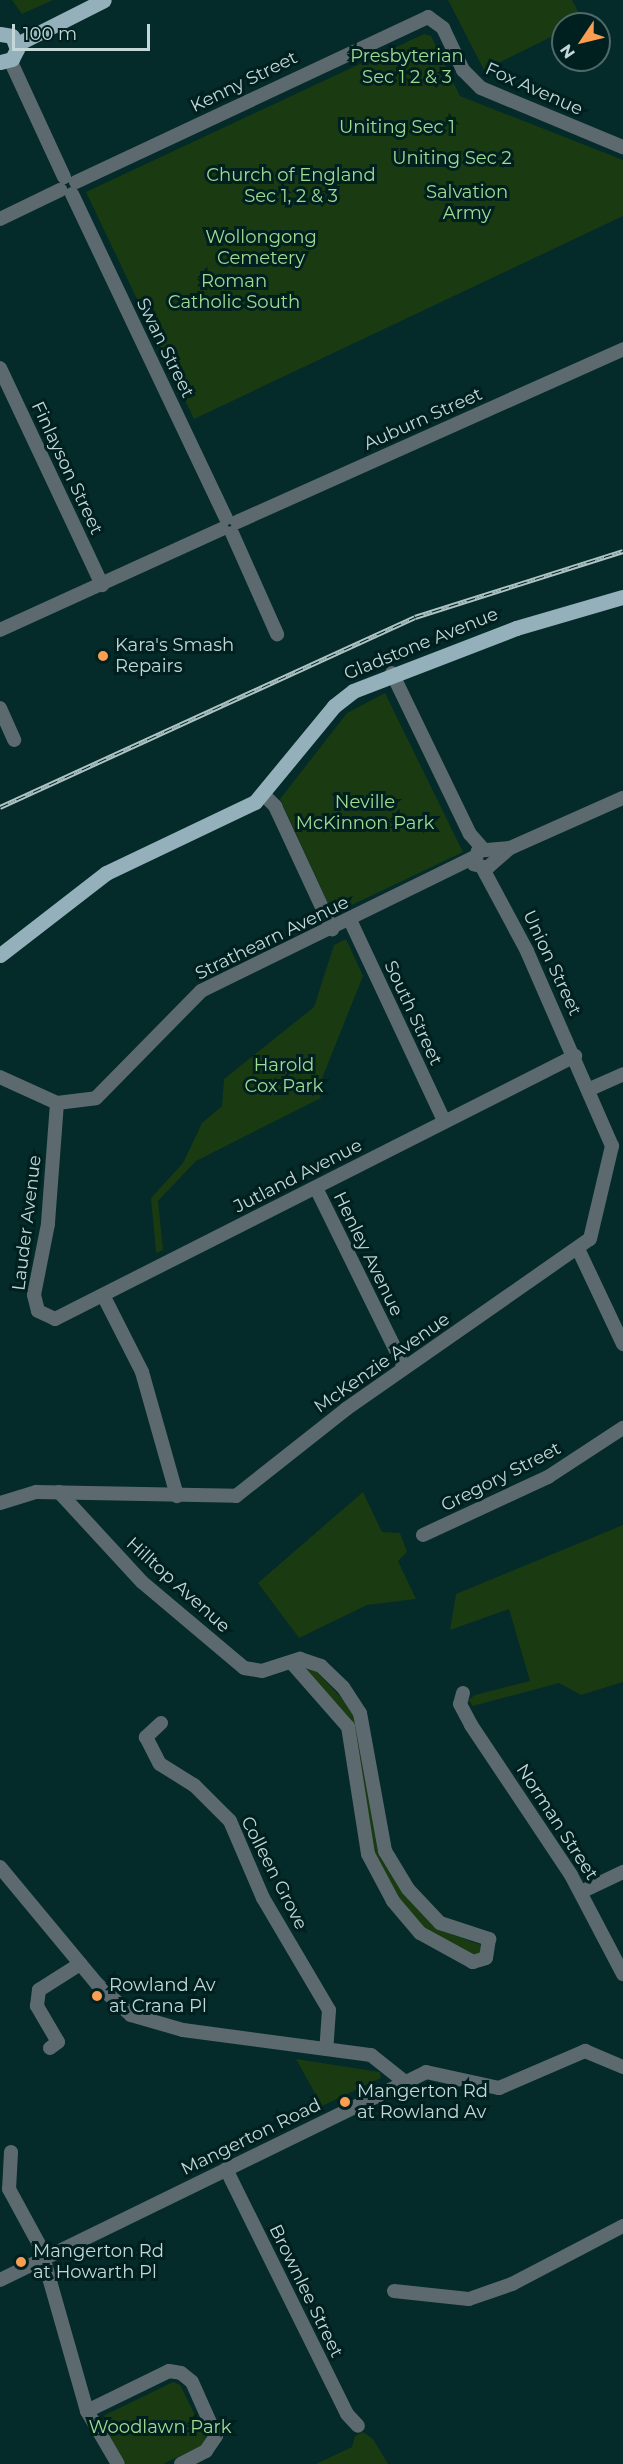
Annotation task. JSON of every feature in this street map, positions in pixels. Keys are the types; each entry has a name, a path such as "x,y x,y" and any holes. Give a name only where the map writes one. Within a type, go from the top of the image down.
{"main road":[{"path":"5,61 17,44 104,0"},
{"path":"0,33 17,44"},
{"name":"Gladstone Avenue","path":"0,955 106,873 264,795 339,700 392,673 516,628 623,597"}],"street":[{"name":"Fox Avenue","path":"428,17 443,28 462,69 481,88 623,147"},
{"name":"Kenny Street","path":"0,219 428,17"},
{"name":"Swan Street","path":"5,61 68,186 229,525 277,634"},
{"name":"Auburn Street","path":"0,630 623,349"},
{"name":"Finlayson Street","path":"0,368 102,585"},
{"name":"Union Street","path":"392,673 483,859 575,1056"},
{"path":"0,708 14,740"},
{"path":"264,795 275,806 332,929"},
{"path":"483,859 623,798"},
{"name":"Strathearn Avenue","path":"57,1103 96,1098 201,991 483,859"},
{"name":"South Street","path":"350,920 444,1121"},
{"name":"McKenzie Avenue","path":"0,1503 58,1492 236,1496 404,1367 579,1251 590,1239 612,1146 575,1056"},
{"name":"Jutland Avenue","path":"38,1311 55,1319 104,1297 444,1121 575,1056"},
{"path":"590,1089 623,1074"},
{"path":"0,1077 57,1103"},
{"name":"Lauder Avenue","path":"38,1311 34,1295 48,1224 57,1103"},
{"name":"Henley Avenue","path":"316,1188 404,1367"},
{"path":"579,1251 623,1344"},
{"path":"104,1297 142,1372 177,1496"},
{"name":"Gregory Street","path":"423,1535 549,1477 623,1428"},
{"name":"Hilltop Avenue","path":"58,1492 142,1582 244,1668 262,1671 300,1659 321,1666 360,1713 385,1851 408,1889 440,1923 489,1939 486,1958 473,1962 420,1933 393,1901 368,1854 348,1727 291,1662"},
{"name":"Norman Street","path":"463,1694 459,1704 581,1892 623,1974"},
{"name":"Colleen Grove","path":"161,1723 141,1739 160,1764 194,1785 230,1821 263,1898 329,2010 326,2049"},
{"path":"0,1867 114,2002 143,2020 371,2055 405,2082"},
{"path":"581,1892 623,1872"},
{"path":"50,2048 57,2042 37,2006 39,1990 80,1964"},
{"name":"Mangerton Road","path":"0,2280 426,2072 505,2087 585,2050 623,2067"},
{"path":"11,2152 9,2189 43,2258 87,2411 118,2464"},
{"name":"Brownlee Street","path":"226,2169 347,2414 358,2426"},
{"path":"394,2290 470,2299 512,2283 623,2226"},
{"path":"87,2411 169,2371 181,2373 192,2382 216,2436 206,2451 181,2464"}],"green space":[{"path":"12,0 53,0 22,14"},
{"path":"448,0 572,0 578,12 551,12 551,37 484,70"},
{"name":"Wollongong Cemetery","path":"424,34 431,36 460,96 623,160 623,216 194,419 86,192"},
{"name":"Neville McKinnon Park","path":"385,693 463,852 333,914 280,799 347,713"},
{"name":"Harold Cox Park","path":"346,939 363,976 317,1091 321,1098 196,1161 158,1201 163,1250 156,1253 151,1198 183,1163 202,1123 222,1106 224,1079 314,1007 334,945"},
{"path":"363,1492 382,1532 400,1533 407,1552 398,1561 416,1599 367,1605 299,1638 258,1583"},
{"path":"623,1525 623,1682 581,1695 559,1683 473,1706 468,1700 475,1695 530,1681 509,1609 450,1630 456,1594"},
{"path":"312,1667 354,1711 378,1840 442,1931 484,1946 481,1953 473,1956 428,1932 407,1914 370,1850 352,1726 304,1670"},
{"path":"296,2059 380,2072 381,2078 322,2106"},
{"name":"Woodlawn Park","path":"173,2382 180,2385 206,2437 203,2445 163,2464 126,2464 102,2423 105,2415"},
{"path":"363,2432 373,2439 388,2464 316,2464 352,2447 355,2436"}],"railway":[{"path":"0,807 415,617 623,551"}],"place":[{"name":"Kara's Smash Repairs","path":"103,656"},
{"name":"Rowland Av at Crana Pl","path":"97,1996"},
{"name":"Mangerton Rd at Rowland Av","path":"345,2102"},
{"name":"Mangerton Rd at Howarth Pl","path":"21,2262"}],"park label":[{"name":"Presbyterian Sec 1 2 & 3","path":"407,67"},
{"name":"Uniting Sec 1","path":"397,127"},
{"name":"Uniting Sec 2","path":"452,158"},
{"name":"Church of England Sec 1, 2 & 3","path":"291,186"},
{"name":"Salvation Army","path":"467,203"},
{"name":"Roman Catholic South","path":"234,292"}]}
